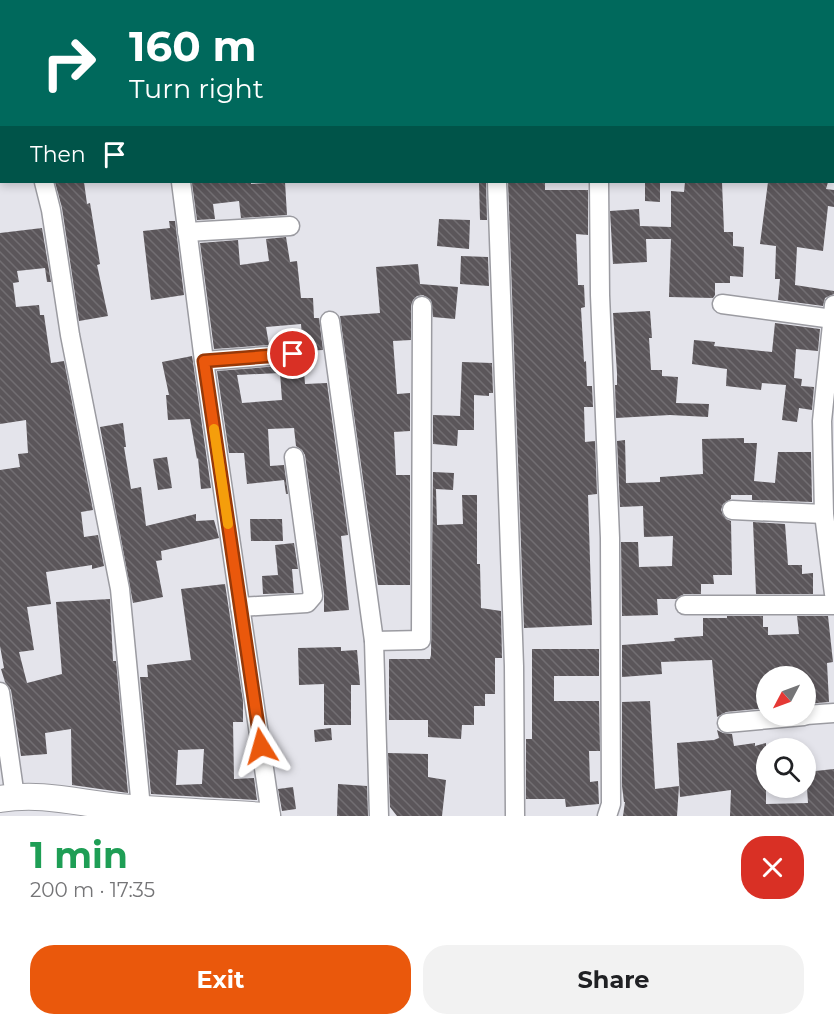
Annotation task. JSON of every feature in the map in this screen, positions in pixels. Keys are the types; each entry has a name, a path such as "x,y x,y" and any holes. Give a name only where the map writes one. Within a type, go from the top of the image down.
{"street":[{"path":"44,183 51,210 70,335 120,589 141,808"},
{"path":"181,183 204,361 271,816"},
{"path":"497,183 514,666 515,816"},
{"path":"599,183 600,295 610,538 611,804 607,816"},
{"path":"188,232 290,226"},
{"path":"722,304 833,312 824,514 834,594"},
{"path":"374,641 421,640 422,306"},
{"path":"330,321 374,641 379,816"},
{"path":"204,361 293,354"},
{"path":"240,607 308,603 312,596 294,457"},
{"path":"732,510 824,514"},
{"path":"685,605 834,605"},
{"path":"0,692 8,798 62,798 82,808 141,808 267,816"},
{"path":"816,714 834,713"},
{"path":"727,723 756,720"}],"building":[{"path":"55,183 84,183 87,204 90,203 100,264 97,265 108,316 79,321 62,208"},
{"path":"192,183 285,183 287,215 241,218 239,201 213,204 215,219 197,220"},
{"path":"479,183 486,183 487,220 480,220"},
{"path":"508,183 545,183 545,190 588,190 588,235 576,234 578,285 584,285 585,307 581,308 584,362 586,361 587,386 592,386 593,407 584,407 585,442 595,441 597,494 588,495 592,625 524,628"},
{"path":"645,183 660,183 660,202 645,201"},
{"path":"685,183 722,183 724,232 733,232 733,246 744,247 743,277 730,276 730,283 715,283 713,298 669,297 671,239 646,239 647,262 613,264 610,211 639,209 640,226 671,227 671,191 684,192"},
{"path":"768,183 828,183 826,189 834,190 834,207 828,206 823,251 797,247 795,285 834,291 834,294 825,298 823,306 778,300 780,279 775,279 776,246 760,244"},
{"path":"439,219 470,220 469,249 437,246"},
{"path":"169,221 175,221 184,295 151,300 143,231 170,228"},
{"path":"42,228 51,282 47,282 45,268 17,271 19,282 13,283 16,307 39,305 40,315 44,315 51,363 64,361 93,510 81,512 84,537 98,535 104,566 92,569 92,565 46,572 51,604 27,607 34,650 19,652 27,683 62,674 56,602 110,599 113,661 116,661 128,793 72,785 71,729 45,733 47,754 21,756 11,690 5,682 1,669 4,668 0,646 0,470 20,467 18,454 28,453 26,420 0,424 0,233"},
{"path":"286,237 290,262 297,261 301,298 313,298 314,318 319,318 323,350 303,351 301,324 266,327 269,345 214,349 200,243 238,240 240,265 269,261 266,239"},
{"path":"461,256 488,257 489,286 460,284"},
{"path":"418,264 420,284 458,287 455,319 433,317 431,300 423,295 417,296 411,306 411,340 393,341 397,394 410,393 410,431 394,432 396,475 410,475 410,585 378,585 340,316 380,313 376,267"},
{"path":"650,311 651,370 662,370 662,376 678,377 676,403 709,404 708,417 670,415 616,418 617,373 613,313"},
{"path":"775,323 820,329 818,351 796,349 794,378 802,379 801,386 814,387 812,410 799,408 797,422 782,420 786,385 762,383 761,390 726,386 727,369 692,364 694,340 715,342 714,346 772,352"},
{"path":"192,356 211,488 201,489 198,458 190,419 168,420 166,395 169,395 162,362"},
{"path":"303,359 305,384 327,383 348,535 341,536 349,610 324,612 324,594 305,455 296,446 294,428 268,429 270,466 284,465 288,494 286,494 284,480 247,484 244,453 229,453 217,371 294,365","holes":["280,373 282,400 242,403 237,375"]},
{"path":"462,362 492,363 493,393 489,393 489,396 474,395 474,430 458,430 457,446 433,444 433,415 460,416"},
{"path":"123,423 126,447 124,447 131,489 141,487 146,526 196,514 196,521 214,520 219,538 161,551 162,560 156,561 163,597 133,603 100,427"},
{"path":"744,438 744,443 757,443 754,481 775,483 778,452 811,452 812,502 752,500 752,495 731,495 731,499 723,504 721,510 726,519 731,521 732,575 713,575 714,584 701,584 701,594 684,594 676,599 657,599 658,615 622,616 621,542 638,542 639,567 672,566 673,536 644,537 643,506 620,507 617,441 625,440 626,483 660,482 660,477 703,474 702,439"},
{"path":"167,457 172,488 158,490 153,459"},
{"path":"433,472 454,473 453,490 436,489 437,525 463,524 462,495 477,495 477,564 480,564 481,608 501,611 502,658 495,658 495,694 485,694 485,706 474,706 474,725 462,725 461,739 428,737 428,720 389,720 389,659 430,659 431,655"},
{"path":"250,519 282,519 283,541 251,541"},
{"path":"753,522 785,524 788,565 802,565 802,574 813,573 813,594 756,594"},
{"path":"294,543 298,569 292,569 294,593 263,594 262,576 278,575 275,545"},
{"path":"225,584 243,701 243,722 233,722 234,779 254,778 257,800 151,794 140,677 148,677 147,665 191,660 181,589","holes":["204,749 202,784 176,785 178,750"]},
{"path":"727,616 763,616 763,627 768,627 768,635 799,634 797,616 828,616 833,662 827,663 829,702 816,703 816,666 756,666 756,709 726,712 717,717 712,660 661,662 662,674 622,677 622,645 675,641 674,638 703,636 703,618 727,618"},
{"path":"341,647 341,651 357,650 360,685 351,685 351,725 324,725 324,684 299,685 298,648"},
{"path":"532,649 599,649 599,676 554,676 554,701 599,701 600,751 589,751 590,782 598,781 599,804 566,807 565,799 526,799 526,739 532,739"},
{"path":"650,701 655,789 679,786 677,816 623,816 625,802 622,786 622,702"},
{"path":"331,728 332,740 315,742 314,730"},
{"path":"717,730 732,734 734,746 755,743 756,798 766,798 766,804 808,803 808,798 816,798 816,771 834,769 834,816 730,816 731,790 680,797 677,743 719,738"},
{"path":"388,753 428,754 428,777 446,780 442,816 397,816 390,807"},
{"path":"338,784 367,786 368,816 337,816"},
{"path":"293,787 296,809 282,811 278,789"}],"slow traffic":[{"path":"214,429 228,524"}],"route":[{"path":"261,746 204,361 293,354"}]}
